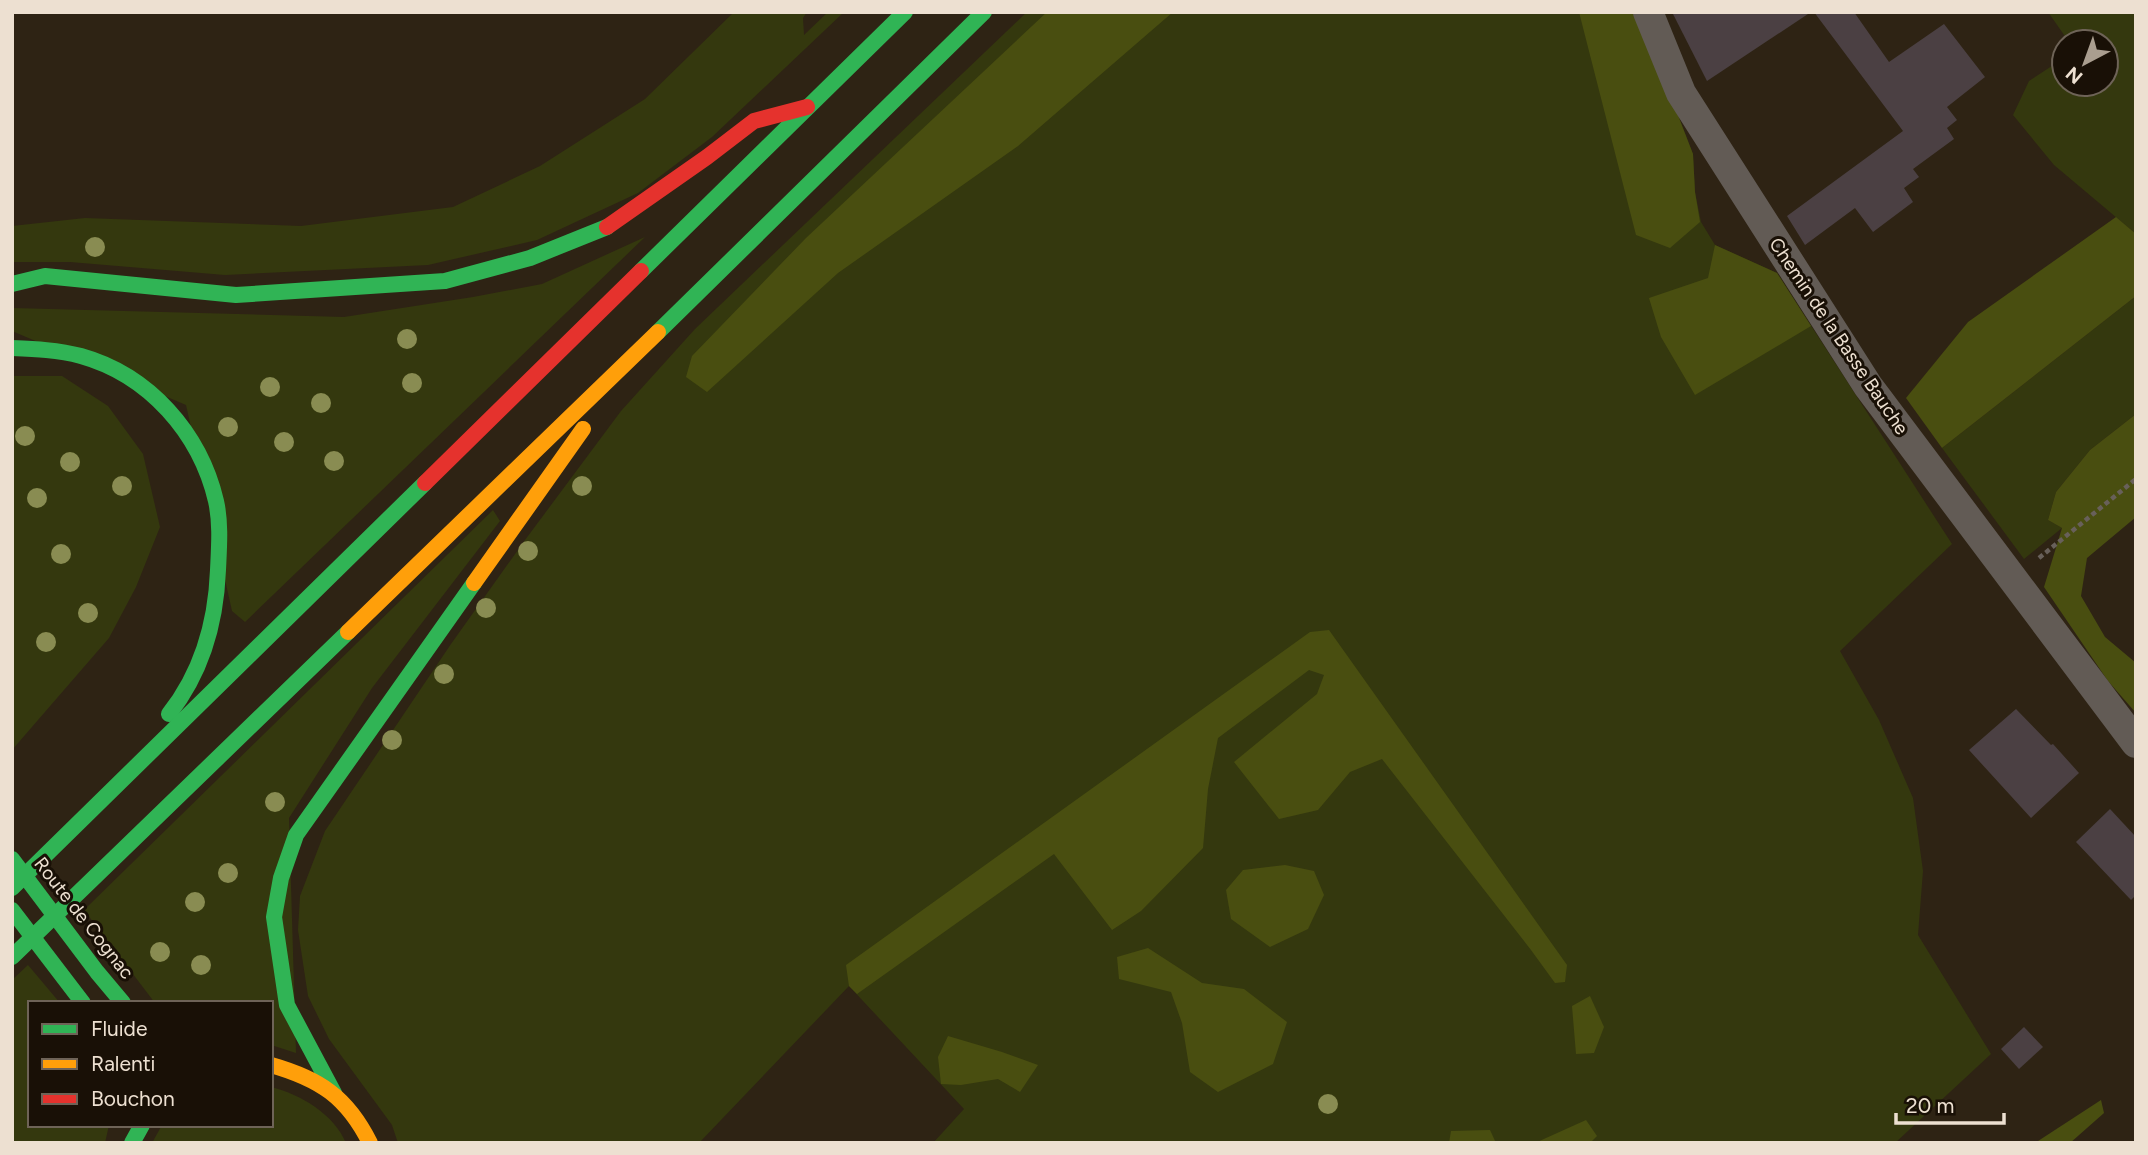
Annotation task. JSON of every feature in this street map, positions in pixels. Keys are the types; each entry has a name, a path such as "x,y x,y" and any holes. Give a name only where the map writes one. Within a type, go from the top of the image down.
{"main road":[{"path":"12,888 905,12"},
{"path":"12,957 637,353 984,12"},
{"path":"12,284 45,276 236,295 445,281 530,258 612,225 754,121 810,106"},
{"path":"12,348 66,353 102,363 139,382 166,406 191,436 216,502 219,539 216,600 205,652 177,705 143,743 107,794"},
{"path":"370,1143 360,1122 334,1093 287,1005 274,917 281,878 296,835 637,353"},
{"name":"Route de Cognac","path":"12,859 97,972 122,1001"},
{"path":"12,910 78,996"},
{"path":"273,1066 301,1073 334,1093"},
{"path":"132,1143 141,1127"}],"street":[{"name":"Chemin de la Basse Bauche","path":"1648,12 1681,93 1868,386 2136,743"}],"path":[{"path":"2014,579 2136,479"}],"green space":[{"path":"734,12 807,12 803,18 804,35 828,12 844,12 712,137 638,193 537,240 428,265 225,275 70,262 12,262 12,226 85,218 301,226 453,207 540,166 645,99"},
{"path":"1027,12 1638,12 1693,154 1695,192 1701,222 1715,245 1777,273 1952,544 1840,651 1879,720 1913,798 1923,871 1918,935 1991,1054 1895,1143 933,1143 964,1109 849,986 699,1143 398,1143 392,1125 329,1039 308,996 298,930 300,896 325,831 451,644 621,411 695,329"},
{"path":"1047,12 1173,12 1018,146 838,273 707,392 686,377 692,356 806,238"},
{"path":"1579,12 1638,12 1693,154 1700,222 1670,248 1636,235"},
{"path":"2048,12 2136,12 2136,234 2054,165 2013,115 2029,81 2050,67 2050,98 2120,98 2120,28 2059,28"},
{"path":"2116,217 2136,234 2136,296 1942,448 1906,398 1968,322"},
{"path":"645,237 245,622 232,611 186,405 12,331 12,308 344,317 542,284"},
{"path":"1715,245 1777,273 1811,326 1695,395 1661,337 1649,298 1708,278"},
{"path":"2136,296 2136,414 2090,450 2056,492 2048,520 2062,528 2024,559 1942,448"},
{"path":"12,376 62,376 108,406 143,454 160,527 136,587 109,638 12,750"},
{"path":"2136,414 2136,517 2087,558 2081,596 2105,637 2136,663 2136,713 2108,681 2044,587 2062,528 2048,520 2056,492 2090,450"},
{"path":"493,510 500,521 372,688 289,818 296,1053 273,1046 273,1001 153,1001 84,910"},
{"path":"1329,630 1567,965 1565,982 1555,983 1382,759 1350,772 1318,810 1279,819 1234,762 1317,694 1324,675 1309,670 1218,738 1208,789 1203,848 1141,911 1112,930 1054,854 857,994 849,986 846,965 1310,632"},
{"path":"1285,865 1314,871 1324,895 1308,929 1270,947 1231,919 1226,890 1243,870"},
{"path":"1148,948 1202,983 1244,989 1287,1022 1273,1064 1218,1092 1190,1072 1182,1023 1171,992 1119,979 1117,957"},
{"path":"28,965 58,1001 28,1001 28,1127 109,1127 105,1143 12,1143 12,980"},
{"path":"1590,996 1604,1027 1594,1053 1576,1054 1572,1006"},
{"path":"948,1036 1038,1065 1020,1092 998,1079 961,1085 941,1084 938,1057"},
{"path":"273,1088 304,1100 325,1114 346,1143 152,1143 161,1127 273,1127"},
{"path":"2101,1100 2104,1113 2070,1143 2035,1143"},
{"path":"1586,1120 1597,1136 1590,1143 1535,1143"},
{"path":"1490,1130 1496,1143 1449,1143 1451,1131"}],"building":[{"path":"1672,12 1811,12 1707,81"},
{"path":"1814,12 1854,12 1889,62 1944,24 1985,77 1947,107 1957,120 1947,128 1954,139 1913,169 1919,177 1904,188 1913,202 1873,232 1855,208 1805,245 1787,216 1903,131"},
{"path":"2016,709 2079,773 2031,818 1969,750"},
{"path":"2110,809 2136,837 2136,895 2131,900 2076,842"},
{"path":"2024,1027 2043,1047 2019,1069 2001,1049"}],"traffic: fast":[{"path":"641,271 905,12"},
{"path":"658,332 984,12"},
{"path":"12,284 45,276 236,295 445,281 530,258 607,227"},
{"path":"12,348 81,356 129,377 168,410 198,452 218,509 217,590 205,646 190,681 169,714"},
{"path":"12,888 425,483"},
{"path":"334,1093 287,1005 274,917 281,878 296,835 474,583"},
{"path":"12,957 348,632"},
{"path":"12,859 121,1001"},
{"path":"12,910 81,1001"},
{"path":"132,1143 141,1127"}],"traffic: slow":[{"path":"348,632 658,332"},
{"path":"474,583 583,429"},
{"path":"273,1066 304,1077 330,1092 352,1113 370,1143"}],"traffic: jam":[{"path":"607,227 754,121 807,107"},
{"path":"425,483 641,271"}]}
